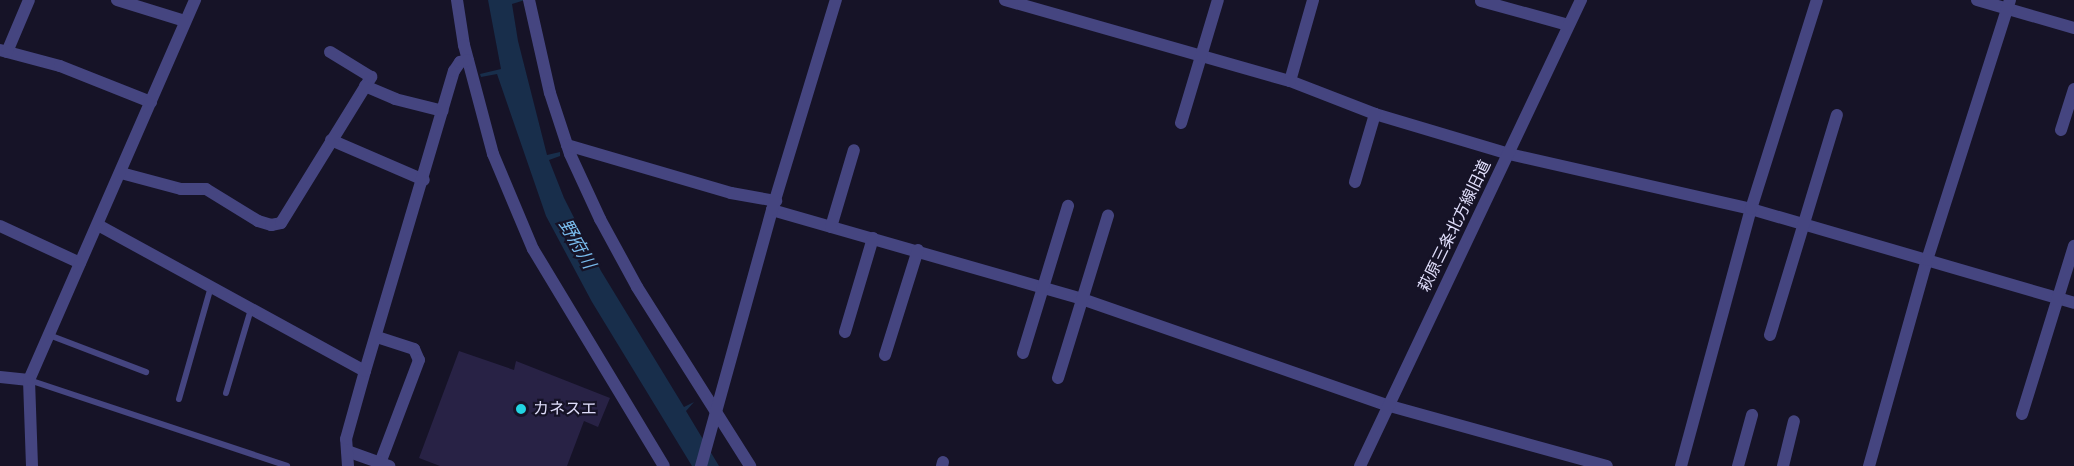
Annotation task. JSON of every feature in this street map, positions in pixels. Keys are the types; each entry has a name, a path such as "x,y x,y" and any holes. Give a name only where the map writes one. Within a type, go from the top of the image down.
{"street":[{"path":"29,0 3,51 60,66 151,102"},
{"path":"117,0 185,21"},
{"path":"32,466 29,380 195,0"},
{"path":"457,0 468,60 493,154 533,249 664,466"},
{"path":"529,0 567,145 600,219 637,287 716,417 750,466"},
{"path":"700,466 716,417 774,206 836,0"},
{"path":"1005,0 1290,81 1375,114 1509,154 1751,209 2074,303"},
{"path":"1181,123 1218,0"},
{"path":"1290,81 1313,0"},
{"name":"萩原三条北方線旧道","path":"1360,466 1581,0"},
{"path":"1681,466 1751,209 1817,0"},
{"path":"1977,0 2008,5 2074,28"},
{"path":"1481,1 1569,26"},
{"path":"1869,466 1927,260 2008,5"},
{"path":"121,173 181,189 206,189 258,221 271,225 281,222 370,77 330,52"},
{"path":"348,466 346,440 365,371 424,180 454,71 460,62 468,60"},
{"path":"365,86 395,99 443,111"},
{"path":"2061,130 2074,89"},
{"path":"1355,182 1375,114"},
{"path":"1770,335 1837,115"},
{"path":"331,140 424,180"},
{"path":"567,145 774,206 831,227 918,250 1082,299 1390,406 1607,466"},
{"path":"831,227 854,150"},
{"path":"1023,353 1068,206"},
{"path":"1058,378 1108,215"},
{"path":"98,225 365,371"},
{"path":"0,226 80,263"},
{"path":"845,332 873,238"},
{"path":"2022,414 2074,246"},
{"path":"885,356 918,250"},
{"path":"347,450 385,464 419,360 414,349 377,337"},
{"path":"0,377 29,380"},
{"path":"1738,466 1752,415"},
{"path":"1783,466 1794,422"}],"lane":[{"path":"179,399 212,287"},
{"path":"226,393 252,309"},
{"path":"49,335 146,372"},
{"path":"29,380 287,466"}],"water":[{"name":"野府川","path":"488,0 525,0 512,4 518,41 547,155 560,152 560,156 549,160 564,198 601,271 684,407 694,402 686,411 719,466 692,466 592,302 546,216 497,74 481,77 480,74 501,69"}],"building":[{"name":"カネスエ","path":"459,351 514,370 516,361 610,398 598,427 584,421 567,466 440,466 419,458"}],"place":[{"name":"カネスエ","path":"521,409"}]}
